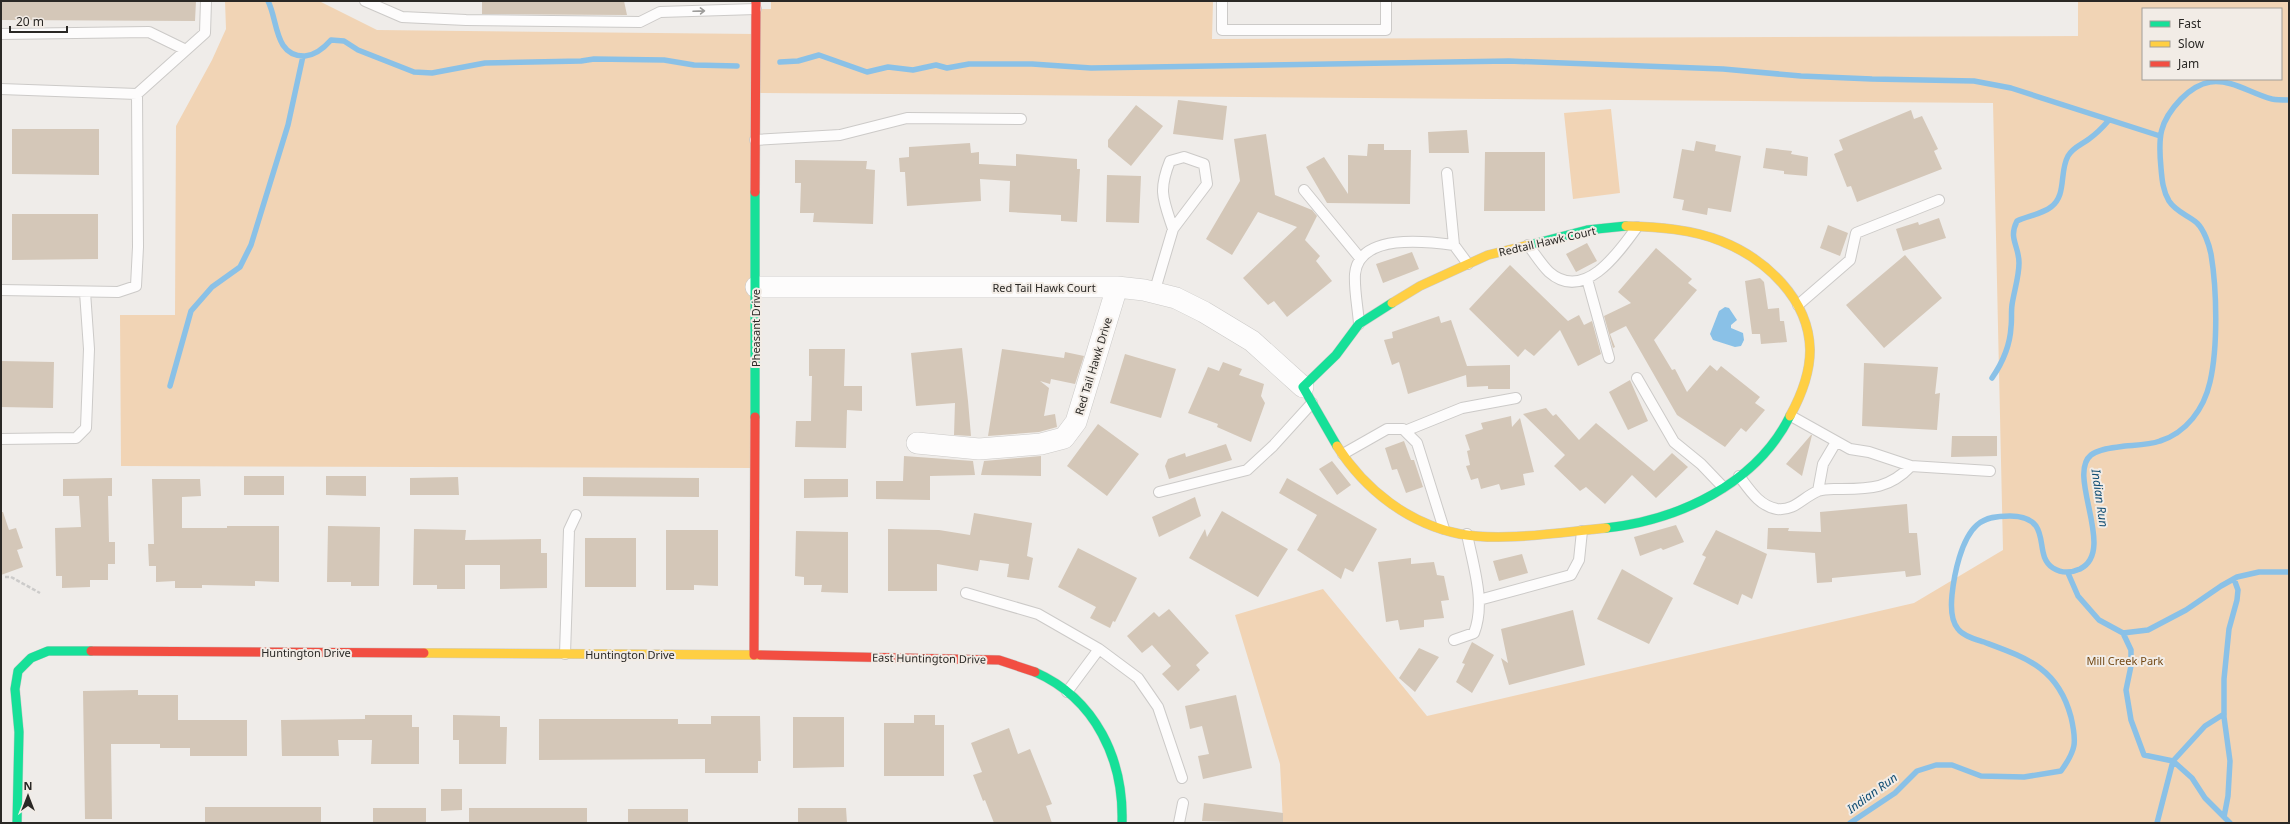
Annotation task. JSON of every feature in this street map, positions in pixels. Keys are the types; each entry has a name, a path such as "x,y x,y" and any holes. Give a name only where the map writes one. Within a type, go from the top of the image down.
{"street":[{"name":"Pheasant Drive","path":"754,655 756,5"},
{"name":"Redtail Hawk Court","path":"1638,226 1676,230 1720,240 1742,249 1773,271 1786,285 1798,305 1809,331 1811,348 1810,362 1801,393 1791,416 1777,440 1763,455 1739,476 1723,487 1676,512 1640,523 1610,529 1504,536 1467,534 1444,529 1424,522 1387,500 1369,486 1342,454 1308,395 1359,324 1420,286 1488,255 1587,230 1638,226"},
{"name":"Red Tail Hawk Court","path":"756,287 1117,287 1154,293 1191,305 1252,341 1308,395"},
{"name":"Red Tail Hawk Drive","path":"917,443 979,449 1041,444 1064,438 1076,422 1117,287"},
{"name":"Huntington Drive","path":"17,823 18,719 14,685 18,670 25,661 38,654 55,651 754,655"},
{"name":"East Huntington Drive","path":"754,655 986,658 1028,669 1068,692 1091,716 1100,730 1114,757 1121,786 1122,823"}],"lane":[{"path":"1,89 137,94 206,33 206,1"},
{"path":"365,1 402,17 466,20 640,22 660,12 756,5"},
{"path":"1222,1 1222,30 1386,30 1386,1"},
{"path":"1,34 149,32 186,50"},
{"path":"1,290 118,292 136,286 138,247 137,94"},
{"path":"755,140 840,135 908,118 1021,119"},
{"path":"1154,293 1173,229 1207,184 1204,164 1184,157 1170,161 1162,181 1162,196 1173,229"},
{"path":"1447,172 1454,245 1468,264"},
{"path":"1304,190 1360,258"},
{"path":"1798,305 1850,260 1856,233 1939,200"},
{"path":"1528,245 1549,272 1561,280 1575,282 1587,279 1620,251 1638,226"},
{"path":"1359,324 1355,274 1360,258 1374,248 1403,241 1424,241 1454,245"},
{"path":"1587,279 1610,358"},
{"path":"1,439 76,438 86,428 89,349 85,292"},
{"path":"1637,378 1674,442 1701,464 1723,487"},
{"path":"1160,492 1247,470 1273,446 1308,395"},
{"path":"1405,431 1462,408 1516,398"},
{"path":"1791,416 1850,449 1869,452 1911,466 1990,471"},
{"path":"1342,454 1387,429 1403,429 1417,443 1444,529"},
{"path":"1818,491 1824,464 1836,442"},
{"path":"1739,476 1757,500 1777,509 1797,506 1818,491 1827,489 1871,489 1887,484 1905,473 1911,466"},
{"path":"565,654 569,530 576,515"},
{"path":"1480,600 1571,575 1579,560 1582,531"},
{"path":"1454,640 1474,633 1479,620 1480,600 1467,534"},
{"path":"966,592 1038,614 1099,649 1138,678 1158,707 1182,778"},
{"path":"1068,692 1099,649"},
{"path":"1179,823 1183,803"}],"path":[{"path":"5,577 11,577 40,593"}],"green space":[{"name":"Mill Creek Park","path":"225,1 319,1 377,30 755,34 756,9 771,9 771,1 1213,1 1212,39 2078,36 2078,1 2289,1 2289,823 1283,823 1280,764 1235,615 1323,589 1427,716 1914,603 2003,550 1993,103 756,93 755,468 121,466 120,315 175,315 176,126 212,60 226,29"},
{"path":"1611,109 1620,193 1573,199 1564,113"}],"water":[{"path":"1725,307 1729,308 1737,320 1731,325 1731,328 1743,333 1744,340 1741,346 1735,347 1713,340 1710,334 1719,311"}],"building":[{"path":"1,1 196,1 195,21 1,20"},
{"path":"482,1 624,1 627,15 482,14"},
{"path":"1178,100 1227,106 1223,140 1173,134"},
{"path":"1136,105 1163,126 1131,166 1108,147 1108,140"},
{"path":"1911,110 1914,119 1922,116 1938,149 1934,151 1942,169 1857,202 1851,186 1847,187 1834,154 1843,150 1839,140"},
{"path":"12,129 99,129 99,175 12,174"},
{"path":"1467,130 1469,153 1429,153 1428,132"},
{"path":"1266,134 1275,195 1312,210 1317,216 1305,240 1320,256 1316,261 1332,281 1287,317 1274,301 1268,305 1243,278 1297,227 1258,212 1232,255 1206,239 1240,181 1234,139"},
{"path":"1696,141 1716,145 1715,151 1741,156 1731,212 1708,208 1707,215 1682,210 1684,200 1673,198 1682,149 1694,151"},
{"path":"970,143 971,153 979,152 979,164 1016,166 1016,154 1077,159 1077,169 1080,169 1077,222 1061,221 1061,215 1009,212 1010,181 980,179 981,201 907,206 905,172 900,172 899,158 909,157 909,147"},
{"path":"1368,144 1384,144 1384,150 1411,150 1410,204 1327,203 1306,167 1324,157 1348,194 1348,155 1367,156"},
{"path":"1766,148 1792,151 1791,154 1808,157 1807,176 1784,174 1784,171 1763,168"},
{"path":"1485,152 1545,152 1545,211 1484,211"},
{"path":"795,160 867,161 866,169 875,170 873,224 813,222 814,213 800,213 801,183 795,183"},
{"path":"1107,175 1141,176 1139,223 1106,222"},
{"path":"12,214 98,214 98,259 12,260"},
{"path":"1939,218 1946,238 1903,251 1896,229 1918,222 1919,225"},
{"path":"1828,225 1848,233 1840,256 1820,248"},
{"path":"1587,243 1597,261 1576,272 1566,254"},
{"path":"1656,248 1692,279 1688,283 1697,290 1654,340 1672,370 1675,369 1687,392 1710,365 1717,371 1721,366 1760,397 1755,403 1765,410 1746,432 1741,428 1725,447 1677,415 1626,326 1610,334 1615,347 1613,348 1604,316 1631,303 1618,292"},
{"path":"1412,252 1419,269 1383,283 1376,264"},
{"path":"1905,255 1942,298 1884,348 1846,305"},
{"path":"1510,265 1568,321 1579,315 1584,325 1592,321 1601,354 1578,366 1560,330 1534,356 1525,349 1518,357 1469,309"},
{"path":"1760,278 1764,282 1768,309 1779,308 1780,321 1784,321 1787,342 1761,344 1760,334 1752,334 1745,281"},
{"path":"1439,316 1441,323 1451,320 1467,366 1510,365 1510,389 1488,389 1488,386 1467,387 1466,375 1408,394 1399,362 1392,365 1384,340 1393,338 1392,332"},
{"path":"962,348 971,436 954,435 955,403 916,406 911,353"},
{"path":"809,349 845,349 844,386 862,386 862,411 847,410 846,448 795,447 796,421 811,421 812,376 809,376"},
{"path":"1002,349 1064,358 1065,352 1084,356 1075,384 1051,379 1050,384 1040,381 1049,388 1044,416 1055,414 1057,427 1039,432 988,436"},
{"path":"1125,354 1176,369 1161,418 1110,403"},
{"path":"1,361 54,362 53,408 1,407"},
{"path":"1223,362 1242,369 1239,375 1264,384 1261,396 1265,403 1251,442 1217,427 1218,424 1188,413 1208,367 1219,371"},
{"path":"1864,363 1938,367 1935,394 1940,393 1937,430 1862,426"},
{"path":"1630,380 1648,421 1628,430 1609,392"},
{"path":"1546,408 1553,416 1556,414 1579,440 1596,423 1654,471 1672,453 1688,467 1656,498 1632,475 1605,504 1586,487 1580,491 1554,466 1565,455 1523,414"},
{"path":"1511,416 1512,427 1520,418 1534,472 1523,474 1525,485 1501,490 1499,484 1481,489 1478,478 1471,480 1466,466 1470,465 1467,451 1470,450 1465,435 1483,429 1481,423"},
{"path":"1098,424 1139,454 1107,496 1067,466"},
{"path":"1812,435 1802,476 1786,464"},
{"path":"1952,436 1997,436 1997,456 1951,457"},
{"path":"1404,441 1411,460 1414,460 1423,487 1406,493 1397,469 1392,470 1385,448"},
{"path":"1226,444 1232,460 1169,479 1165,466 1168,459 1185,453 1186,457"},
{"path":"904,456 973,461 975,475 930,476 930,500 876,499 876,481 903,481"},
{"path":"1041,456 1041,476 981,475 984,461"},
{"path":"1332,461 1351,485 1337,495 1319,469"},
{"path":"244,476 284,476 284,495 244,495"},
{"path":"326,476 366,476 366,496 326,495"},
{"path":"458,477 459,495 410,495 410,478"},
{"path":"583,477 699,478 699,497 583,496"},
{"path":"112,478 112,496 108,496 109,542 115,542 115,564 108,564 108,580 90,580 90,587 62,588 62,576 56,576 55,528 81,527 79,496 63,496 63,479"},
{"path":"1287,478 1377,529 1353,572 1345,568 1341,579 1297,550 1317,515 1279,493"},
{"path":"152,479 200,479 201,496 182,497 182,528 279,526 279,582 255,581 255,586 202,585 202,588 175,588 175,581 156,582 156,566 149,566 148,544 154,544"},
{"path":"804,479 848,479 848,497 804,498"},
{"path":"1195,497 1201,516 1159,537 1152,517"},
{"path":"1907,504 1909,533 1917,533 1921,575 1906,577 1905,571 1832,578 1832,582 1817,583 1815,553 1767,549 1768,528 1789,528 1788,531 1821,532 1820,512"},
{"path":"1222,511 1288,549 1258,597 1189,558 1205,529 1207,537"},
{"path":"1,512 3,512 9,530 16,528 23,548 17,550 23,567 1,575"},
{"path":"974,513 1032,523 1027,556 1033,558 1029,580 1007,577 1009,564 980,560 978,571 937,564 937,591 888,591 888,529 939,530 970,535"},
{"path":"1676,525 1684,542 1663,550 1661,548 1640,556 1634,537"},
{"path":"328,526 380,527 379,586 351,586 351,582 327,582"},
{"path":"414,529 466,530 465,540 541,539 541,553 547,553 547,588 500,589 500,565 465,565 465,589 437,589 437,585 413,585"},
{"path":"666,530 718,530 718,586 694,585 694,590 666,590"},
{"path":"1716,530 1767,554 1752,599 1742,594 1738,605 1693,584 1706,557 1702,555"},
{"path":"796,531 848,532 848,593 821,592 822,585 804,585 804,577 795,576"},
{"path":"585,538 636,538 636,587 585,587"},
{"path":"1078,548 1137,578 1115,622 1113,621 1110,628 1090,618 1096,607 1058,587"},
{"path":"1522,554 1528,573 1499,581 1493,561"},
{"path":"1411,558 1411,564 1434,562 1437,575 1444,576 1449,600 1441,601 1444,618 1424,620 1424,627 1400,630 1398,620 1386,622 1378,562"},
{"path":"1622,569 1673,598 1649,644 1597,619"},
{"path":"1169,609 1209,653 1196,665 1200,670 1178,691 1162,674 1171,666 1152,645 1142,653 1127,636 1154,612 1159,617"},
{"path":"1573,610 1585,665 1509,685 1501,658 1508,663 1501,629"},
{"path":"1472,642 1494,655 1472,693 1456,682 1465,664 1462,663"},
{"path":"1419,648 1439,657 1415,692 1399,678"},
{"path":"138,690 138,695 178,695 178,720 247,720 247,756 190,756 190,748 160,748 160,744 111,744 112,819 85,819 83,691"},
{"path":"1236,695 1252,768 1203,779 1198,756 1209,754 1202,726 1190,729 1185,706"},
{"path":"365,715 412,715 412,727 419,727 419,764 371,764 372,740 338,740 339,756 282,756 281,720 365,719"},
{"path":"453,715 500,716 500,727 507,727 506,764 459,764 459,740 453,740"},
{"path":"914,715 935,715 935,725 944,725 944,776 884,776 884,723 914,723"},
{"path":"711,716 760,716 761,761 758,761 758,773 705,773 705,759 539,760 539,719 678,719 678,724 711,724"},
{"path":"793,717 844,717 844,767 793,768"},
{"path":"1009,728 1018,754 1030,749 1052,804 1046,806 1052,823 994,823 985,800 983,801 973,775 982,772 971,743"},
{"path":"441,789 462,789 462,810 441,811"},
{"path":"1204,803 1283,813 1283,823 1202,821"},
{"path":"205,807 321,807 321,823 205,823"},
{"path":"373,808 426,808 426,823 373,823"},
{"path":"469,808 587,808 587,823 469,823"},
{"path":"798,808 846,808 847,823 798,823"},
{"path":"628,809 688,809 688,823 628,823"}],"waterway":[{"path":"268,1 282,44 295,55 305,56 316,53 331,40 344,41 358,50 414,72 432,73 485,63 581,61 594,59 664,60 694,65 737,66"},
{"path":"780,62 798,61 819,55 867,72 888,67 913,70 936,65 947,68 969,64 1032,64 1091,68 1509,61 1723,69 1801,76 1974,81 2011,88 2160,136"},
{"path":"170,386 191,311 212,287 240,267 251,245 288,125 303,56"},
{"name":"Indian Run","path":"1850,823 1895,793 1917,771 1936,765 1952,765 1981,776 2024,777 2061,771 2066,764 2074,746 2074,733 2071,717 2065,700 2058,687 2039,667 2014,654 1966,635 1956,626 1952,613 1952,599 1954,578 1959,558 1971,531 1977,525 1984,520 2001,516 2013,516 2028,519 2034,523 2039,531 2045,559 2053,568 2066,572 2080,569 2090,560 2094,546 2093,530 2084,479 2085,465 2091,455 2108,449 2160,441 2178,432 2192,419 2207,392 2213,368 2216,318 2213,268 2209,246 2202,229 2197,223 2172,205 2165,193 2162,181 2160,157 2160,139 2164,123 2174,107 2187,93 2202,84 2210,82 2234,85 2272,99 2289,100"},
{"path":"1992,378 2005,354 2009,341 2012,305 2019,268 2019,257 2014,237 2017,221 2043,211 2051,207 2056,202 2061,190 2065,162 2068,156 2075,148 2097,133 2109,120"},
{"path":"2068,573 2078,596 2099,620 2123,633 2148,630 2186,610 2237,577 2259,572 2289,572"},
{"path":"2224,817 2228,796 2230,761 2224,717 2224,679 2229,629 2237,600 2238,590 2234,579"},
{"path":"2123,633 2131,650 2131,666 2126,690 2131,720 2144,755 2173,761 2192,778 2205,798 2230,823"},
{"path":"2157,823 2173,761 2205,726 2224,714"}],"traffic: fast":[{"path":"755,192 755,417"},
{"path":"1529,245 1587,230 1626,226"},
{"path":"1337,446 1303,387 1336,355 1359,324 1392,303"},
{"path":"1606,528 1633,524 1661,517 1687,507 1713,494 1736,479 1757,461 1775,440 1790,416"},
{"path":"17,823 19,732 15,689 18,671 31,658 48,651 91,651"},
{"path":"1035,672 1056,684 1075,698 1090,715 1102,734 1118,777 1122,823"}],"traffic: slow":[{"path":"1626,226 1686,231 1721,241 1754,258 1782,283 1802,314 1808,331 1810,350 1807,376 1790,416"},
{"path":"1392,303 1420,286 1488,255 1529,245"},
{"path":"1337,446 1361,477 1390,503 1423,522 1441,529 1460,534 1477,536 1513,537 1606,528"},
{"path":"424,653 760,655"}],"traffic: jam":[{"path":"755,192 756,1"},
{"path":"754,655 755,417"},
{"path":"91,651 424,653"},
{"path":"760,655 999,660 1035,672"}]}
